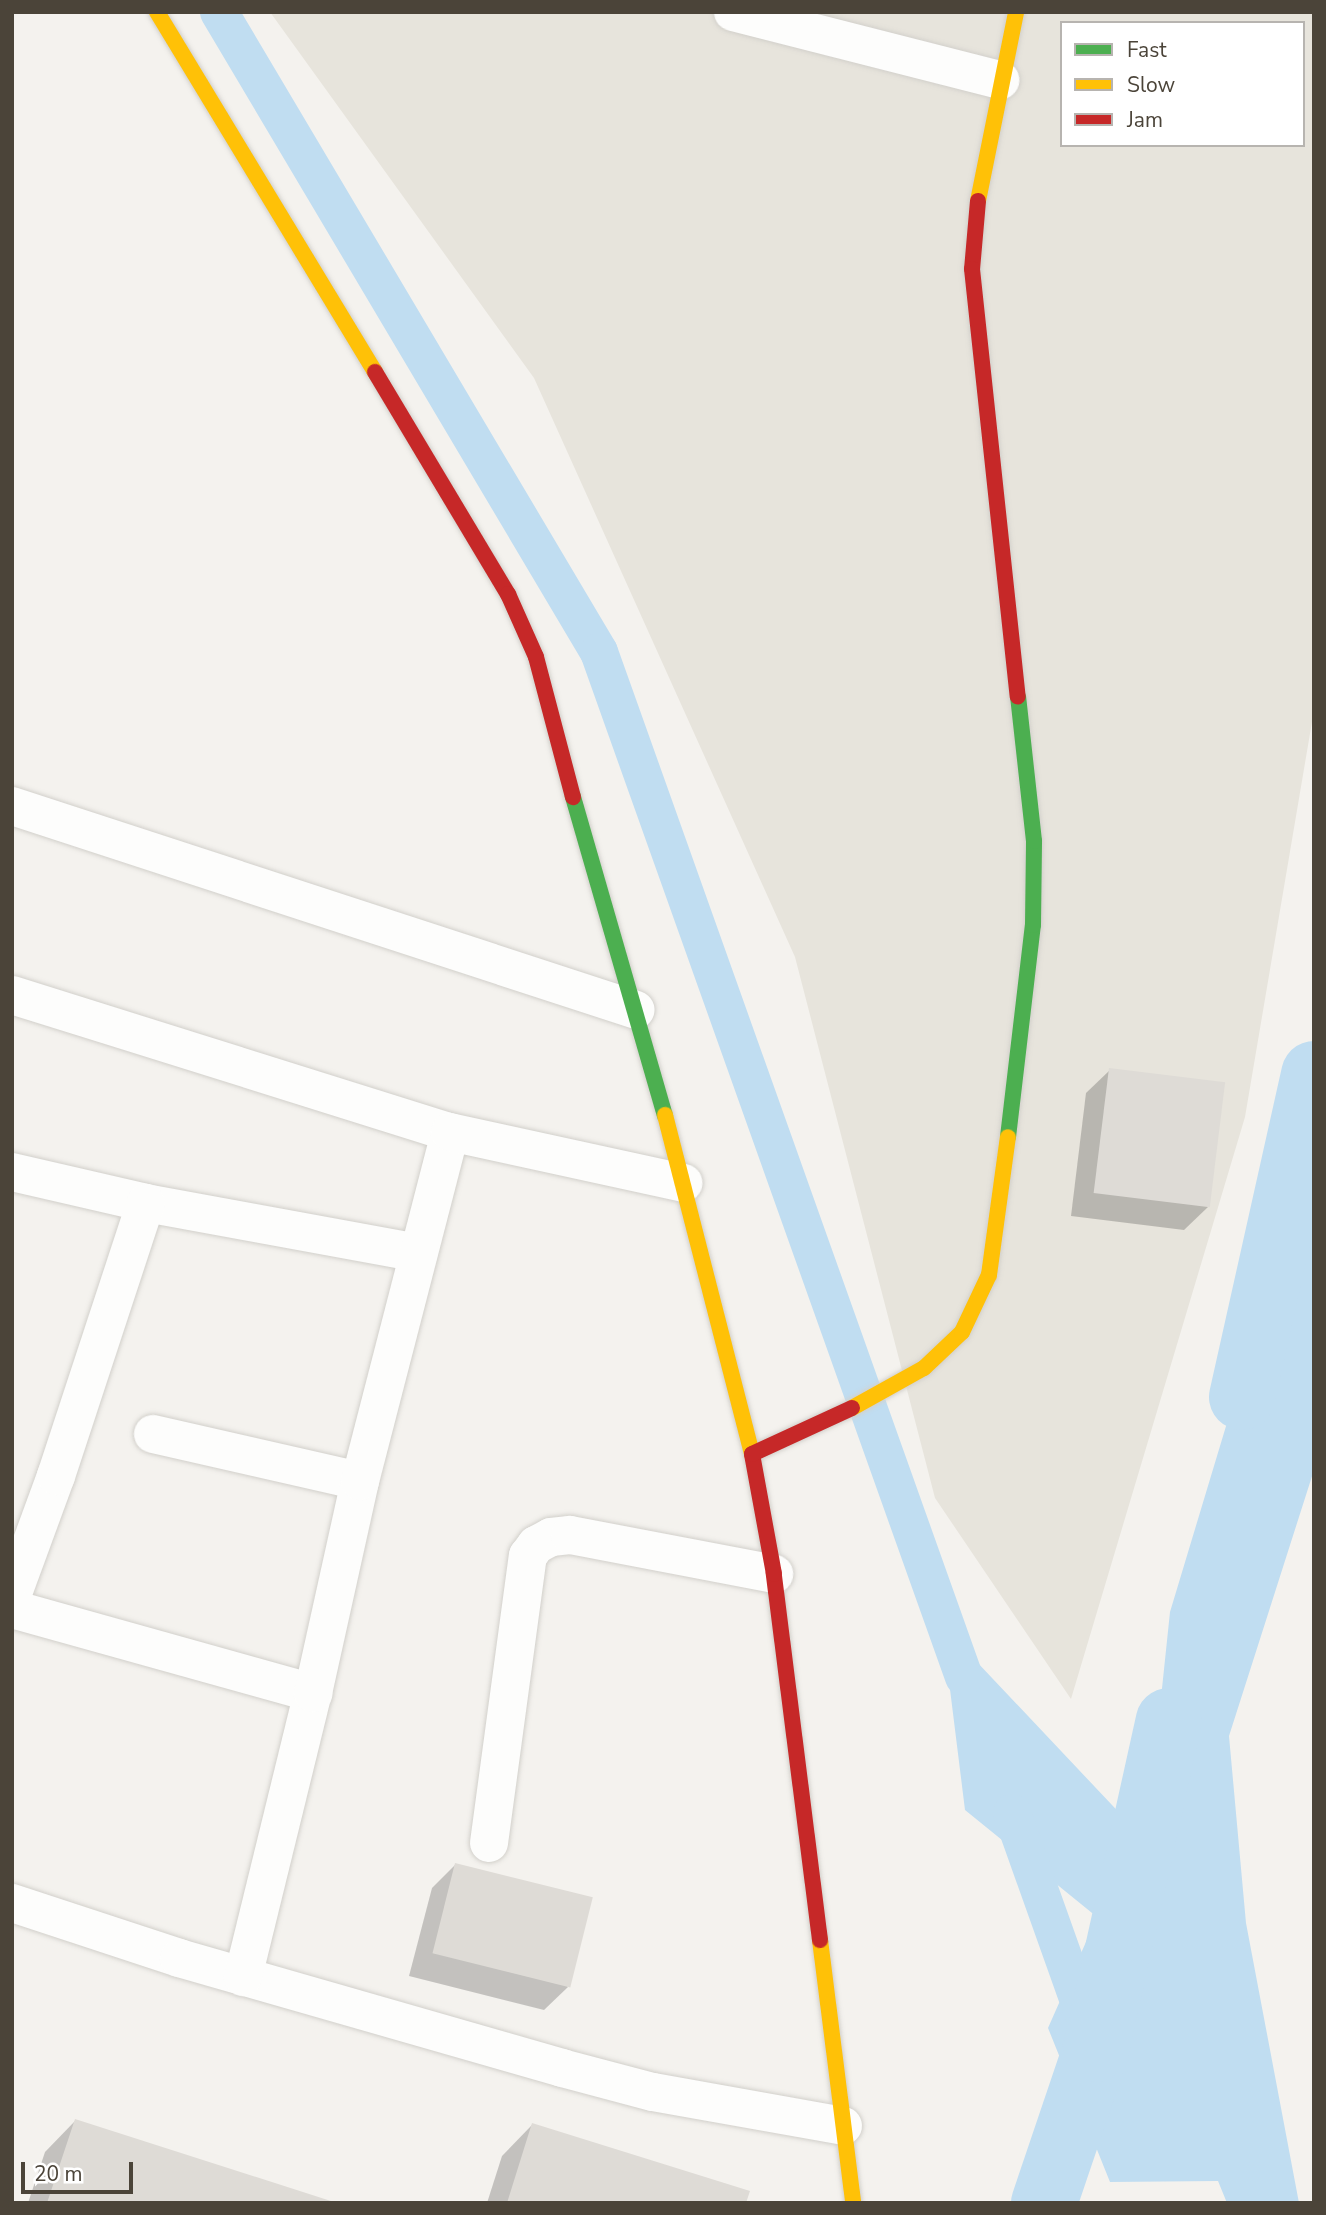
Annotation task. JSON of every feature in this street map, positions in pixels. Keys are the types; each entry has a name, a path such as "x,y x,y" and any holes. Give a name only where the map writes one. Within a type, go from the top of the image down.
{"street":[{"path":"157,12 508,594 536,657 557,740 684,1183 752,1454 774,1574 853,2203"},
{"path":"733,12 1000,80"},
{"path":"752,1454 877,1396 924,1368 962,1332 989,1275 1031,952 1034,841 972,269 977,208 1000,80 1016,12"},
{"path":"12,806 636,1010"},
{"path":"12,995 450,1132 684,1183"},
{"path":"243,1977 313,1693 360,1481 450,1132"},
{"path":"12,1172 146,1203 418,1252"},
{"path":"12,1597 56,1476 146,1203"},
{"path":"153,1434 360,1481"},
{"path":"489,1843 528,1556 536,1545 551,1537 570,1535 774,1574"},
{"path":"12,1609 313,1693"},
{"path":"12,1903 243,1977 653,2092 844,2126"}],"shaded area":[{"path":"270,12 1314,12 1314,710 1245,1117 1071,1699 935,1498 795,957 534,378"}],"water":[{"path":"1314,1134 1314,1470 1229,1736 1246,1923 1299,2203 1227,2203 1218,2181 1110,2182 1048,2028 1097,1917 965,1810 942,1625 1146,1841 1170,1612"}],"building":[{"path":"1109,1068 1225,1082 1210,1207 1094,1193"},
{"path":"455,1863 593,1897 570,1988 433,1953"},
{"path":"75,2119 334,2202 334,2203 47,2203"},
{"path":"532,2123 750,2191 746,2203 507,2203"}],"waterway":[{"path":"219,12 599,652 964,1677"},
{"path":"1242,1397 1314,1074"},
{"path":"1044,2203 1096,2049 1169,1721"},
{"path":"1012,1813 1088,2027"}],"traffic: fast":[{"path":"1008,1137 1033,925 1034,841 1018,697"},
{"path":"573,797 665,1115"}],"traffic: slow":[{"path":"157,12 375,372"},
{"path":"978,201 1016,12"},
{"path":"665,1115 752,1454"},
{"path":"852,1408 924,1368 962,1332 989,1275 1008,1137"},
{"path":"820,1940 853,2203"}],"traffic: jam":[{"path":"978,201 972,269 1018,697"},
{"path":"375,372 508,594 536,657 573,797"},
{"path":"820,1940 774,1574 752,1454 852,1408"}]}
